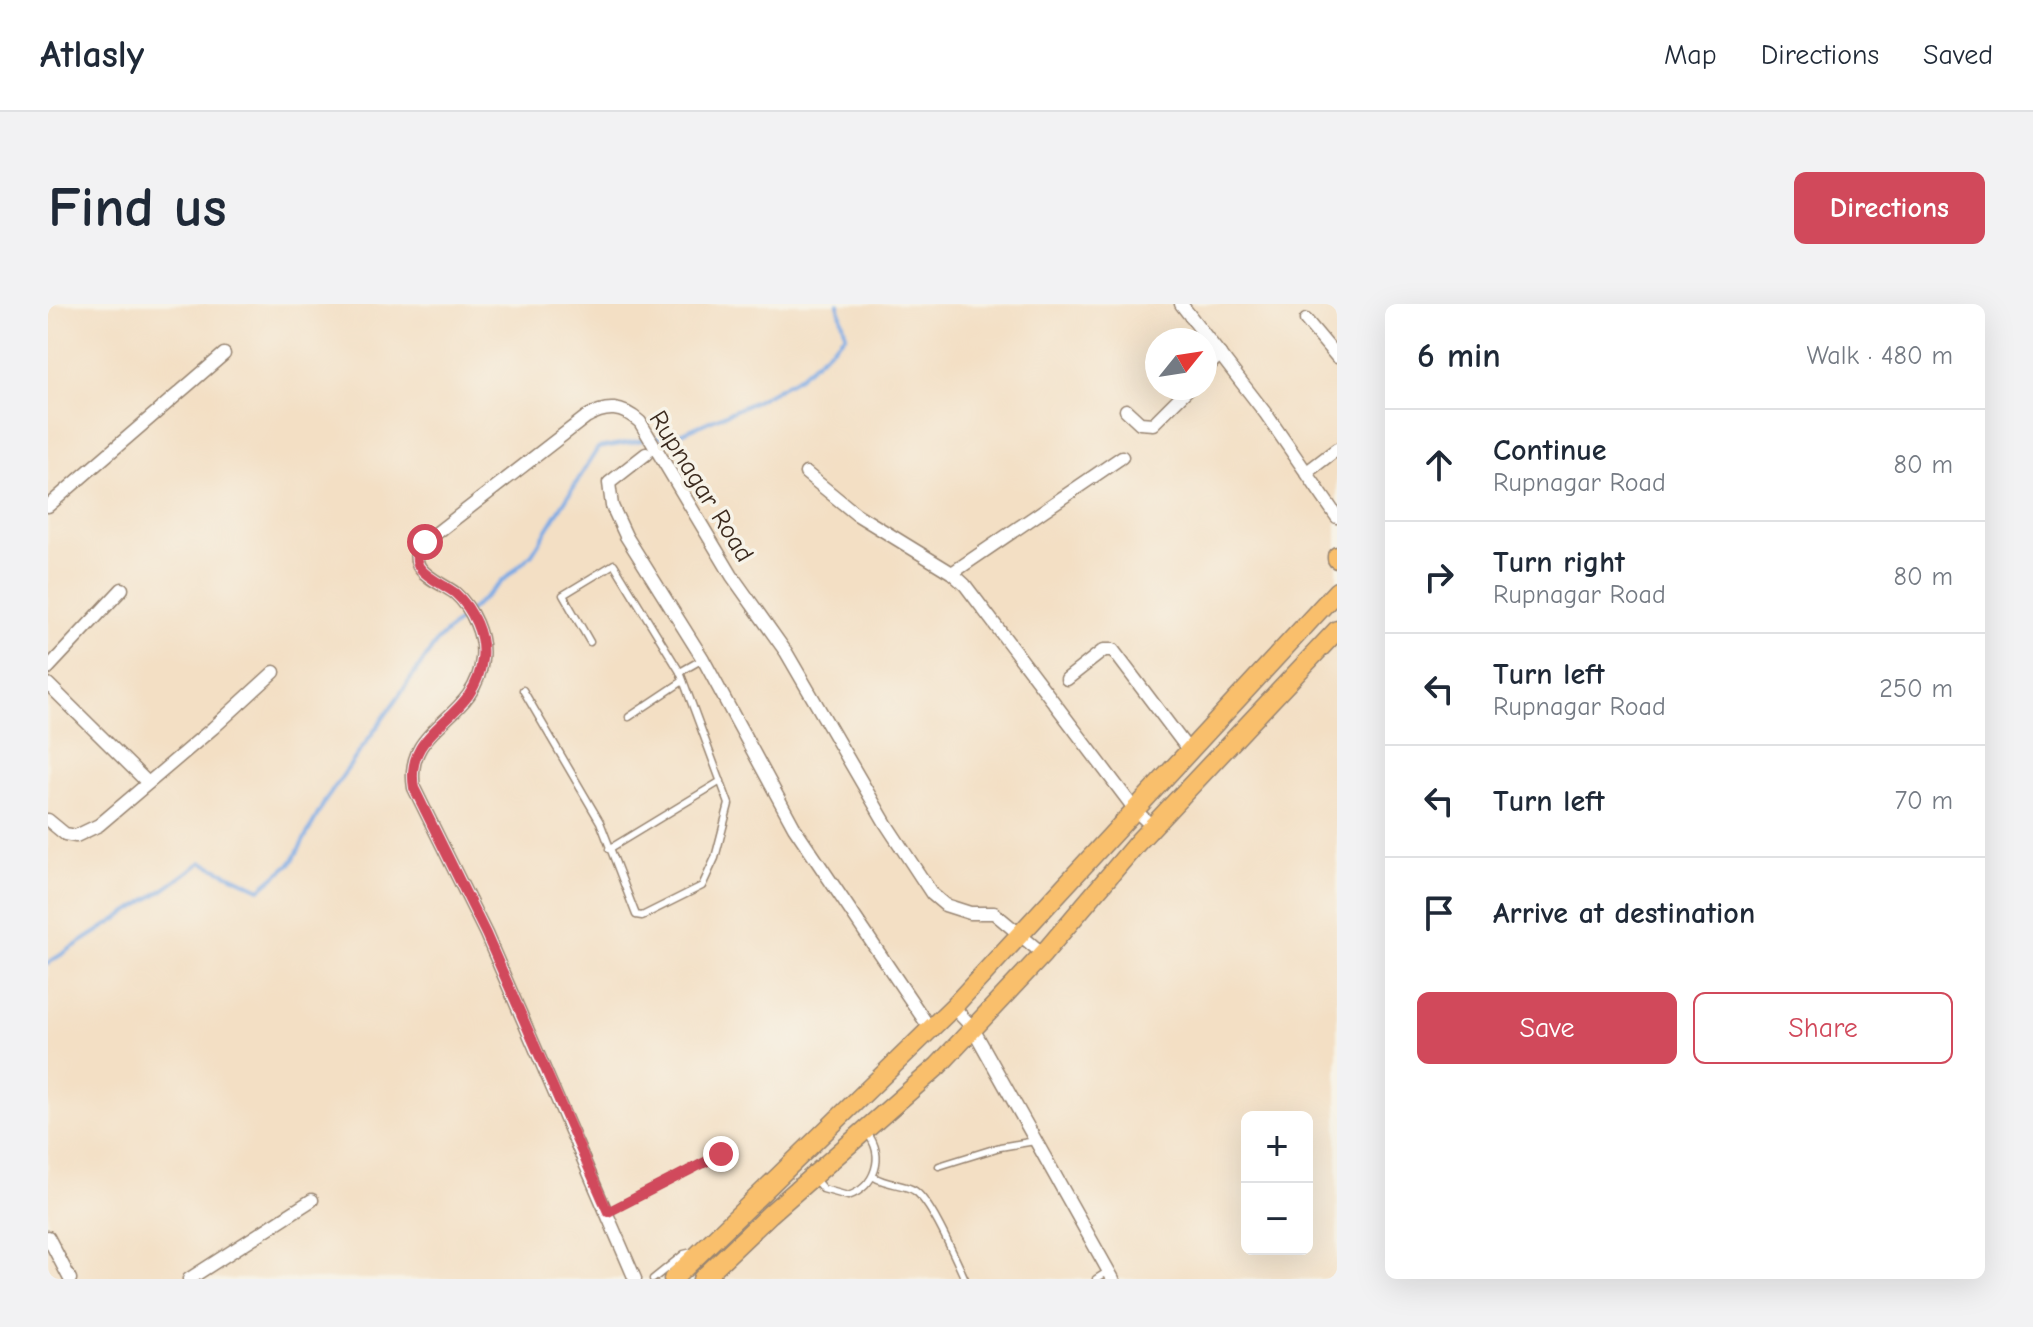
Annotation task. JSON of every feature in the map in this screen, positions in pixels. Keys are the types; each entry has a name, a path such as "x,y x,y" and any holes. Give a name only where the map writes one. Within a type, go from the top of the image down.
{"main road":[{"path":"673,1279 931,1030 1337,591"},
{"path":"702,1279 938,1066 1043,954 1153,827 1336,634"}],"street":[{"path":"1181,304 1337,517"},
{"path":"1306,320 1337,357"},
{"path":"48,506 224,354"},
{"path":"1217,357 1220,354"},
{"path":"1126,410 1140,423 1153,424 1177,400"},
{"name":"Rupnagar Road","path":"635,1279 486,934 414,788 411,771 418,748 461,708 476,686 483,658 480,635 468,609 457,595 420,569 416,560 417,550 425,542 586,417 601,409 616,408 629,412 645,431 650,450 732,576 786,652 886,824 932,894 945,905 970,913 994,913 1043,954"},
{"path":"1307,472 1337,449"},
{"path":"650,450 609,483 612,506 626,536 703,659 794,827 931,1030"},
{"path":"952,573 1122,457"},
{"path":"806,473 856,514 952,573 1136,811 1153,827"},
{"path":"48,668 122,589"},
{"path":"1067,679 1104,650 1113,650 1190,752"},
{"path":"48,820 65,834 76,836 87,832 148,783 274,672"},
{"path":"48,684 148,783"},
{"path":"953,1007 972,1027 1105,1277"},
{"path":"189,1279 312,1200"},
{"path":"48,1237 70,1279"}],"lane":[{"path":"523,690 600,822 636,915 642,916 702,886 715,858 729,804 680,672 614,564 563,595 590,642"},
{"path":"680,672 703,659"},
{"path":"629,717 683,681"},
{"path":"609,849 721,781"},
{"path":"818,1183 823,1189 848,1196 868,1186 874,1177 876,1151 873,1140 865,1130"},
{"path":"939,1166 1000,1147 1035,1141"},
{"path":"608,1212 721,1154"},
{"path":"874,1177 893,1186 910,1188 924,1199 965,1279"},
{"path":"653,1279 684,1254 703,1249"}],"waterway":[{"path":"48,963 202,862 260,889 292,862 325,801 438,640 532,554 598,448 682,433 756,401 799,377 846,335 838,304"}],"route":[{"path":"425,542 417,550 416,560 420,569 457,595 472,614 480,635 483,658 476,686 461,708 423,741 414,755 411,771 414,788 486,934 608,1212 721,1154"}]}
